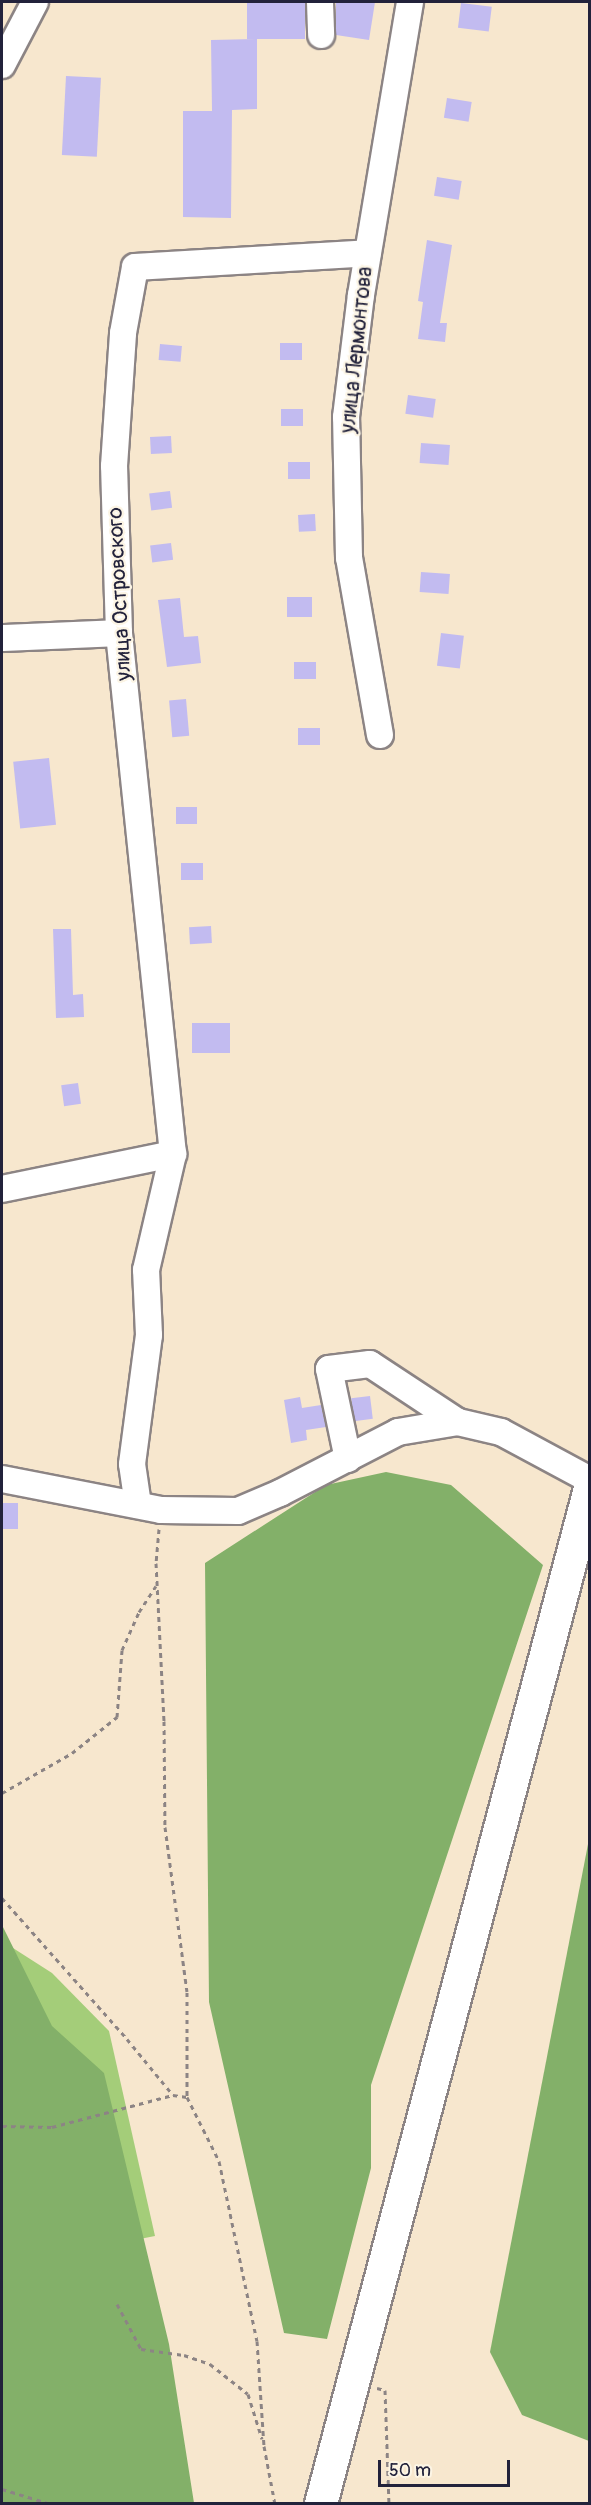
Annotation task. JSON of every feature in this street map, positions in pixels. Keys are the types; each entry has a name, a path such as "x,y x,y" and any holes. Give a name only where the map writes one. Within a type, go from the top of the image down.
{"main road":[{"path":"321,2504 352,2380 590,1489"}],"street":[{"path":"2,64 35,2"},
{"path":"320,2 321,35"},
{"name":"улица Лермонтова","path":"380,735 349,558 346,417 368,253 410,2"},
{"name":"улица Островского","path":"150,1507 132,1464 149,1335 146,1270 173,1154 119,633 114,466 123,333 135,267 368,253"},
{"path":"2,638 119,633"},
{"path":"2,1188 173,1154"},
{"path":"348,1459 328,1369 370,1364 458,1422 501,1432 590,1480"},
{"path":"2,1479 150,1507 238,1511 348,1459 398,1432 458,1422"}],"path":[{"path":"150,1507 157,1584 164,1720 165,1827 187,1992 187,2097 219,2161 257,2341 264,2446"},
{"path":"2,1794 72,1753 117,1717 122,1650 140,1612 157,1584"},
{"path":"2,1898 127,2039 173,2095"},
{"path":"2,2126 51,2127 173,2095 187,2097"},
{"path":"117,2304 141,2349 184,2355 210,2364 248,2394 264,2446 275,2504"},
{"path":"352,2380 385,2390 388,2504"},
{"path":"2,2489 51,2504"}],"green space":[{"path":"386,1472 451,1485 543,1565 371,2085 371,2168 327,2339 284,2333 209,2002 205,1563 326,1485"},
{"path":"589,1839 589,2441 522,2415 490,2352"},
{"path":"2,1925 52,2026 104,2073 169,2344 194,2503 2,2503"},
{"path":"2,1941 52,1973 109,2031 155,2236 2,2266"}],"building":[{"path":"247,2 305,2 305,39 247,39"},
{"path":"336,2 375,2 369,40 336,35"},
{"path":"461,3 492,7 489,32 458,28"},
{"path":"257,39 257,109 232,110 231,218 183,217 183,111 212,111 211,40"},
{"path":"66,76 101,78 97,157 62,155"},
{"path":"447,98 472,102 469,122 444,118"},
{"path":"437,177 462,181 459,200 434,196"},
{"path":"427,240 452,245 440,323 447,323 445,342 418,339 423,302 418,301"},
{"path":"280,343 302,343 302,360 280,360"},
{"path":"160,344 182,346 181,362 159,360"},
{"path":"408,395 436,399 433,418 405,414"},
{"path":"281,409 303,409 303,426 281,426"},
{"path":"171,436 172,453 151,454 150,437"},
{"path":"421,443 450,445 449,465 420,463"},
{"path":"288,462 310,462 310,479 288,479"},
{"path":"170,491 172,508 151,510 149,494"},
{"path":"315,514 316,531 299,532 298,515"},
{"path":"171,543 173,560 152,562 150,546"},
{"path":"421,572 450,574 449,594 420,592"},
{"path":"287,597 312,597 312,617 287,617"},
{"path":"180,598 184,637 198,636 201,663 167,667 158,600"},
{"path":"441,633 464,636 460,669 437,666"},
{"path":"294,662 316,662 316,679 294,679"},
{"path":"186,699 189,736 172,737 169,700"},
{"path":"298,728 320,728 320,745 298,745"},
{"path":"49,758 56,825 20,828 13,762"},
{"path":"176,807 197,807 197,824 176,824"},
{"path":"181,863 203,863 203,880 181,880"},
{"path":"211,926 212,943 190,944 189,927"},
{"path":"53,929 71,929 73,995 83,994 84,1017 56,1018"},
{"path":"192,1023 230,1023 230,1053 192,1053"},
{"path":"78,1083 81,1104 64,1106 61,1085"},
{"path":"370,1396 373,1419 354,1421 351,1398"},
{"path":"300,1397 302,1408 321,1405 326,1427 306,1430 307,1440 291,1443 284,1400"},
{"path":"2,1503 18,1503 18,1529 2,1529"}]}
